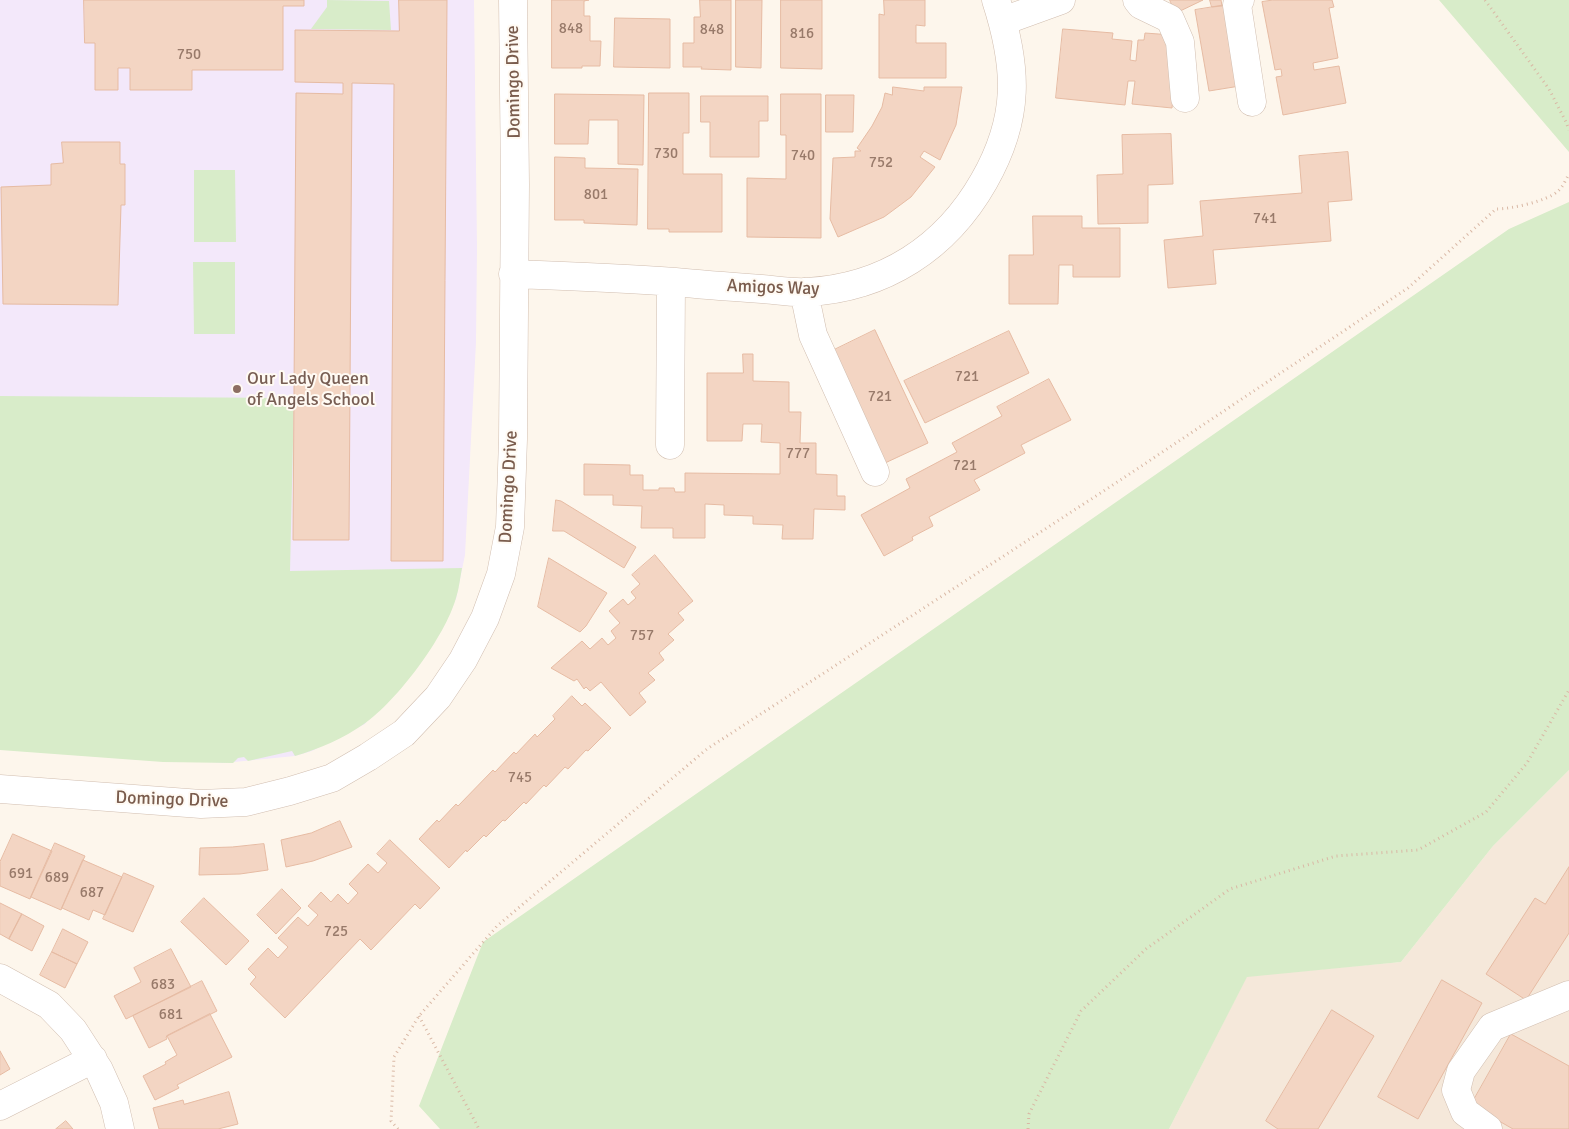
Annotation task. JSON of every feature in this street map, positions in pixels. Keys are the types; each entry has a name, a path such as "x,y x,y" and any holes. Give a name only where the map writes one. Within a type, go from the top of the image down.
{"street":[{"name":"Domingo Drive","path":"0,790 201,804 246,802 332,778 368,757 404,732 438,697 464,660 485,618 501,574 510,527 512,495 515,175 513,0"},
{"path":"999,10 1061,0"},
{"path":"1137,0 1141,5 1170,19 1180,42 1184,98"},
{"path":"1240,0 1237,5 1252,102"},
{"name":"Amigos Way","path":"513,274 671,282 804,292 832,290 896,270 951,227 972,202 1002,143 1010,111 1012,69 999,10"},
{"path":"670,445 671,282"},
{"path":"804,292 813,335 875,472"},
{"path":"0,978 48,1005 73,1030 93,1059 114,1103 120,1129"},
{"path":"1488,1129 1465,1112 1456,1090 1460,1071 1492,1027 1569,995"},
{"path":"0,1106 93,1059"}],"path":[{"path":"1485,0 1549,89 1569,130"},
{"path":"398,1129 391,1121 394,1057 419,1016 497,926 707,749 1122,479 1408,288 1496,209 1511,209 1537,201 1558,191 1569,174"},
{"path":"1028,1129 1029,1114 1081,1011 1146,949 1230,889 1336,856 1418,850 1486,812 1527,763 1569,690"},
{"path":"419,1016 479,1129"}],"shaded area":[{"name":"Our Lady Queen of Angels School","path":"0,0 474,0 477,248 476,342 465,555 456,599 365,724 312,751 295,756 224,763 0,749"},
{"path":"1569,770 1569,1129 1169,1129 1247,976 1401,962 1493,846"}],"green space":[{"path":"327,0 389,1 391,30 311,29 327,7"},
{"path":"1439,0 1569,0 1569,152"},
{"path":"194,170 235,170 236,242 194,242"},
{"path":"1569,202 1569,770 1493,846 1401,962 1247,977 1169,1129 440,1129 419,1106 483,942 1509,229"},
{"path":"193,262 235,262 235,334 194,334"},
{"path":"0,396 294,398 290,571 462,568 456,598 442,631 405,684 377,714 340,738 295,756 292,751 248,761 244,757 238,758 233,763 163,762 0,750"}],"building":[{"path":"84,0 304,0 304,6 283,6 283,70 192,70 192,90 130,90 130,68 118,68 118,90 95,90 95,43 85,43"},
{"path":"399,0 447,0 443,561 391,561 394,84 352,83 349,540 293,540 296,93 343,94 343,83 295,82 295,30 399,31"},
{"path":"552,0 589,0 584,1 584,16 590,16 590,41 601,41 600,66 552,68"},
{"path":"700,0 731,0 731,70 683,67 683,43 694,43 694,17 700,17"},
{"path":"736,0 762,0 761,68 736,67"},
{"path":"781,0 822,0 822,69 781,68"},
{"path":"884,0 925,0 925,26 916,25 916,43 946,43 946,78 879,78 879,14 884,15"},
{"path":"1170,0 1203,0 1176,13"},
{"path":"1210,0 1221,0 1222,6 1212,7"},
{"path":"1273,0 1332,0 1334,7 1329,8 1338,58 1313,63 1314,70 1339,66 1346,103 1283,115 1276,77 1282,76 1281,69 1275,70 1262,2"},
{"path":"1226,5 1240,86 1209,91 1195,10"},
{"path":"615,18 670,19 670,68 614,67"},
{"path":"1063,29 1113,33 1112,39 1132,41 1130,60 1136,61 1138,40 1144,40 1145,33 1172,35 1178,44 1172,108 1132,104 1135,81 1128,81 1125,105 1056,98"},
{"path":"893,87 924,91 924,87 962,87 956,125 940,160 924,151 920,157 935,167 911,197 884,217 838,237 830,219 833,158 855,157 855,151 861,151 857,148 882,107 885,93 892,95"},
{"path":"649,93 689,93 689,133 683,133 683,174 722,174 722,232 669,232 669,229 648,229"},
{"path":"555,94 644,95 643,165 618,164 618,120 589,120 588,144 555,144"},
{"path":"781,94 821,94 821,238 747,237 747,178 786,179 786,135 781,135"},
{"path":"826,95 854,95 853,132 826,132"},
{"path":"701,96 768,96 768,121 759,121 759,157 710,157 710,122 701,122"},
{"path":"1171,134 1173,184 1148,185 1148,223 1098,224 1097,175 1123,174 1122,135"},
{"path":"62,142 120,142 120,164 125,164 125,205 121,205 118,305 3,304 1,187 51,185 51,164 63,163"},
{"path":"1348,152 1352,200 1328,202 1331,241 1213,250 1216,284 1168,288 1164,240 1203,236 1200,201 1302,193 1299,156"},
{"path":"555,157 585,158 585,168 638,169 637,225 584,223 584,220 555,220"},
{"path":"1033,216 1082,216 1082,228 1120,228 1120,277 1073,277 1073,265 1059,265 1058,304 1009,304 1009,255 1033,255"},
{"path":"875,330 928,443 885,463 832,351"},
{"path":"1009,331 1029,373 925,423 904,381"},
{"path":"743,354 753,354 753,381 789,382 789,412 801,412 800,443 816,443 816,474 837,475 837,496 845,496 845,510 814,509 813,539 782,539 783,525 753,524 753,516 724,515 724,505 705,504 705,538 673,538 673,528 641,528 642,506 613,505 613,495 584,495 584,464 630,465 630,475 643,475 643,490 674,488 675,492 685,492 685,473 780,474 780,443 761,442 762,424 743,424 742,441 707,441 707,373 743,373"},
{"path":"1049,379 1071,420 1021,445 1025,453 974,480 980,490 929,517 933,526 912,537 913,540 884,556 861,515 910,488 906,479 957,452 952,443 1002,416 997,407"},
{"path":"556,500 561,501 636,547 624,568 564,531 553,531"},
{"path":"655,555 693,601 678,613 684,620 668,634 674,640 659,653 664,660 648,673 655,680 639,693 646,702 630,716 601,682 590,691 586,687 584,689 577,679 574,681 551,668 582,641 590,649 602,638 608,645 616,638 611,631 620,623 609,611 623,599 628,605 636,598 631,592 640,584 632,575"},
{"path":"549,558 607,593 586,626 580,632 538,607"},
{"path":"572,696 582,706 585,703 611,728 568,769 565,767 546,787 544,785 526,804 524,802 486,837 484,835 467,852 466,850 449,868 419,839 437,820 439,822 456,804 458,806 493,770 495,772 514,752 516,754 535,734 537,737 555,719 553,716"},
{"path":"340,821 352,847 313,861 286,867 281,840 311,833"},
{"path":"13,834 52,851 30,899 0,886 0,862"},
{"path":"390,840 440,888 420,909 415,904 371,950 360,939 285,1018 250,984 256,977 248,969 268,948 278,958 288,947 278,938 298,917 308,926 318,915 308,906 321,892 331,902 338,894 348,904 358,893 349,884 368,864 378,873 387,863 377,854"},
{"path":"55,843 85,856 61,910 31,897"},
{"path":"264,844 268,870 240,874 199,875 200,848"},
{"path":"83,860 122,877 105,915 93,910 89,920 62,908"},
{"path":"1569,867 1569,933 1526,1000 1486,974 1535,898 1545,904"},
{"path":"124,873 154,886 133,932 103,919"},
{"path":"282,889 301,908 276,934 257,915"},
{"path":"204,898 249,941 226,965 181,922"},
{"path":"0,903 22,914 9,939 0,934"},
{"path":"22,914 44,926 32,951 9,939"},
{"path":"63,929 88,942 77,964 52,952"},
{"path":"171,949 191,987 126,1019 114,996 141,982 134,968"},
{"path":"52,952 77,964 65,988 40,975"},
{"path":"1442,980 1482,1003 1418,1119 1378,1097"},
{"path":"202,981 217,1011 167,1036 167,1039 149,1048 133,1016"},
{"path":"1332,1010 1374,1036 1318,1129 1278,1129 1266,1121"},
{"path":"210,1014 232,1057 177,1085 179,1088 155,1100 143,1076 166,1064 165,1062 177,1055 167,1036"},
{"path":"1511,1034 1569,1066 1569,1129 1513,1129 1471,1105"},
{"path":"0,1051 10,1069 0,1075"},
{"path":"229,1092 238,1124 218,1129 159,1129 153,1108 183,1100 184,1104"},
{"path":"66,1121 73,1129 56,1129"}],"place":[{"name":"Our Lady Queen of Angels School","path":"237,389"}]}
